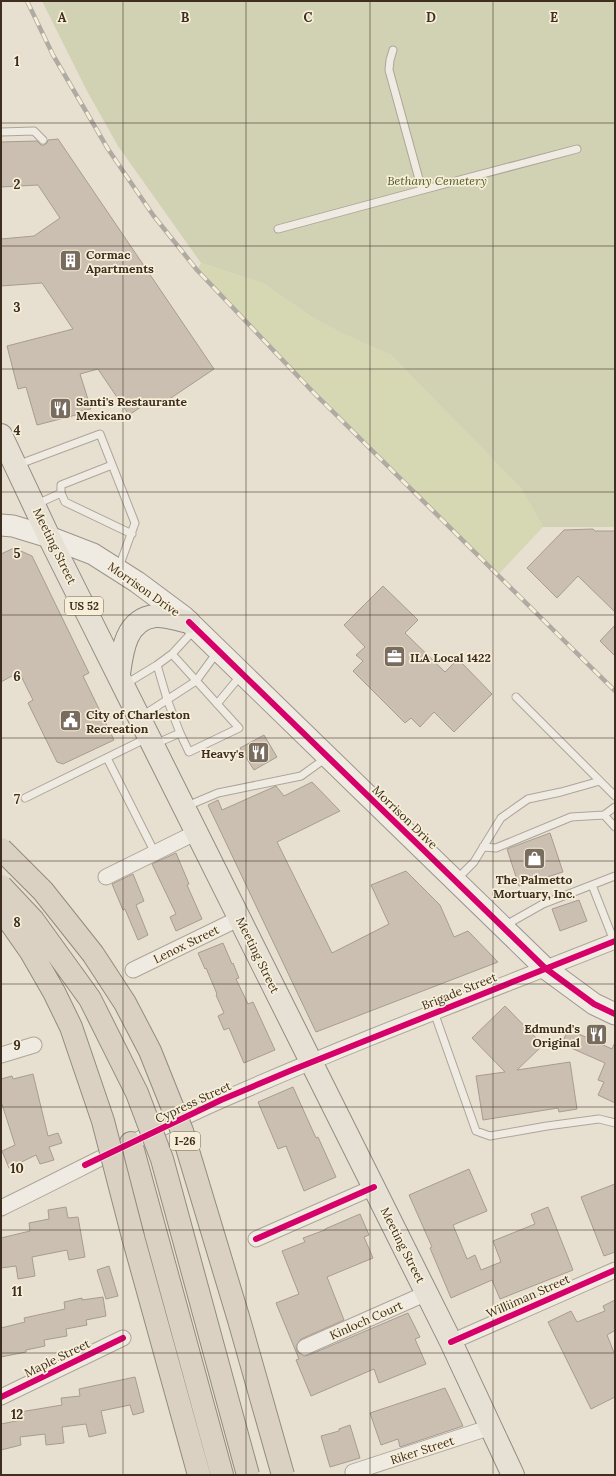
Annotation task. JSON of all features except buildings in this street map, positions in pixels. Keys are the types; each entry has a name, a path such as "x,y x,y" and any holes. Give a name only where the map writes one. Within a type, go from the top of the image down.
{"highway":[{"name":"I-26","path":"1,849 43,890 93,954 125,1003 150,1051 182,1130 239,1320 283,1475"},
{"name":"I-26","path":"1,886 33,920 90,999 138,1092 162,1159 248,1475"},
{"path":"1,909 31,952 54,992 71,1027 85,1067 103,1121 133,1237 199,1475"},
{"path":"131,1143 222,1475"}],"main road":[{"name":"Meeting Street","path":"1,435 49,537 427,1293 513,1475"},
{"name":"Morrison Drive","path":"1,525 13,526 49,537 93,554 143,587 192,625 545,968 594,1004 615,1014"},
{"path":"121,680 125,642 129,634 139,622 154,616 162,616 192,625"}],"street":[{"path":"106,877 197,832"},
{"name":"Lenox Street","path":"133,970 240,918"},
{"name":"Brigade Street","path":"311,1062 615,941"},
{"path":"1,1055 34,1045"},
{"name":"Cypress Street","path":"1,1208 221,1100 311,1062"},
{"path":"256,1239 374,1187"},
{"name":"Williiman Street","path":"451,1342 615,1270"},
{"name":"Kinloch Court","path":"305,1347 427,1293"},
{"name":"Maple Street","path":"1,1397 123,1338"},
{"name":"Riker Street","path":"353,1472 491,1427"}],"lane":[{"path":"393,50 389,70 422,190"},
{"path":"1,132 34,131 43,140"},
{"path":"278,230 577,149"},
{"path":"16,466 100,434 135,523 118,570"},
{"path":"112,465 61,485 61,493 65,502 132,534"},
{"path":"34,505 61,493"},
{"path":"121,680 157,665 172,654 192,625"},
{"path":"140,718 196,681 218,650"},
{"path":"157,665 167,699 189,752 239,728 172,654"},
{"path":"217,704 243,674"},
{"path":"516,697 615,796"},
{"path":"25,798 108,758 151,741 180,733"},
{"path":"184,807 218,793 301,776 328,757"},
{"path":"108,758 155,853"},
{"path":"455,882 474,862 501,818 528,799 561,792 600,781"},
{"path":"483,847 496,848 571,817 604,816 615,807"},
{"path":"604,816 615,827"},
{"path":"502,927 543,904 615,876"},
{"path":"592,885 615,941"},
{"path":"434,1012 476,1131 490,1136 600,1119 615,1123"}],"green space":[{"name":"Bethany Cemetery","path":"42,1 615,1 615,527 543,527 521,488 391,355 315,319 263,283 201,263 118,146 87,91"},
{"path":"201,263 263,283 315,319 391,355 521,488 543,527 498,575 313,392 197,270"}],"railway":[{"path":"27,1 53,55 108,149 153,215 197,270 313,392 615,691"}],"cycle path":[{"path":"189,622 545,968 594,1004 615,1014"},
{"path":"85,1165 221,1100 292,1070 615,941"},
{"path":"256,1239 374,1187"},
{"path":"451,1342 615,1270"},
{"path":"1,1397 123,1338"}],"place":[{"name":"Cormac Apartments","path":"71,261"},
{"name":"Santi's Restaurante Mexicano","path":"61,408"},
{"name":"ILA Local 1422","path":"394,657"},
{"name":"City of Charleston Recreation","path":"71,721"},
{"name":"Heavy's","path":"259,753"},
{"name":"The Palmetto Mortuary, Inc.","path":"534,858"},
{"name":"Edmund's Original","path":"596,1035"}]}
